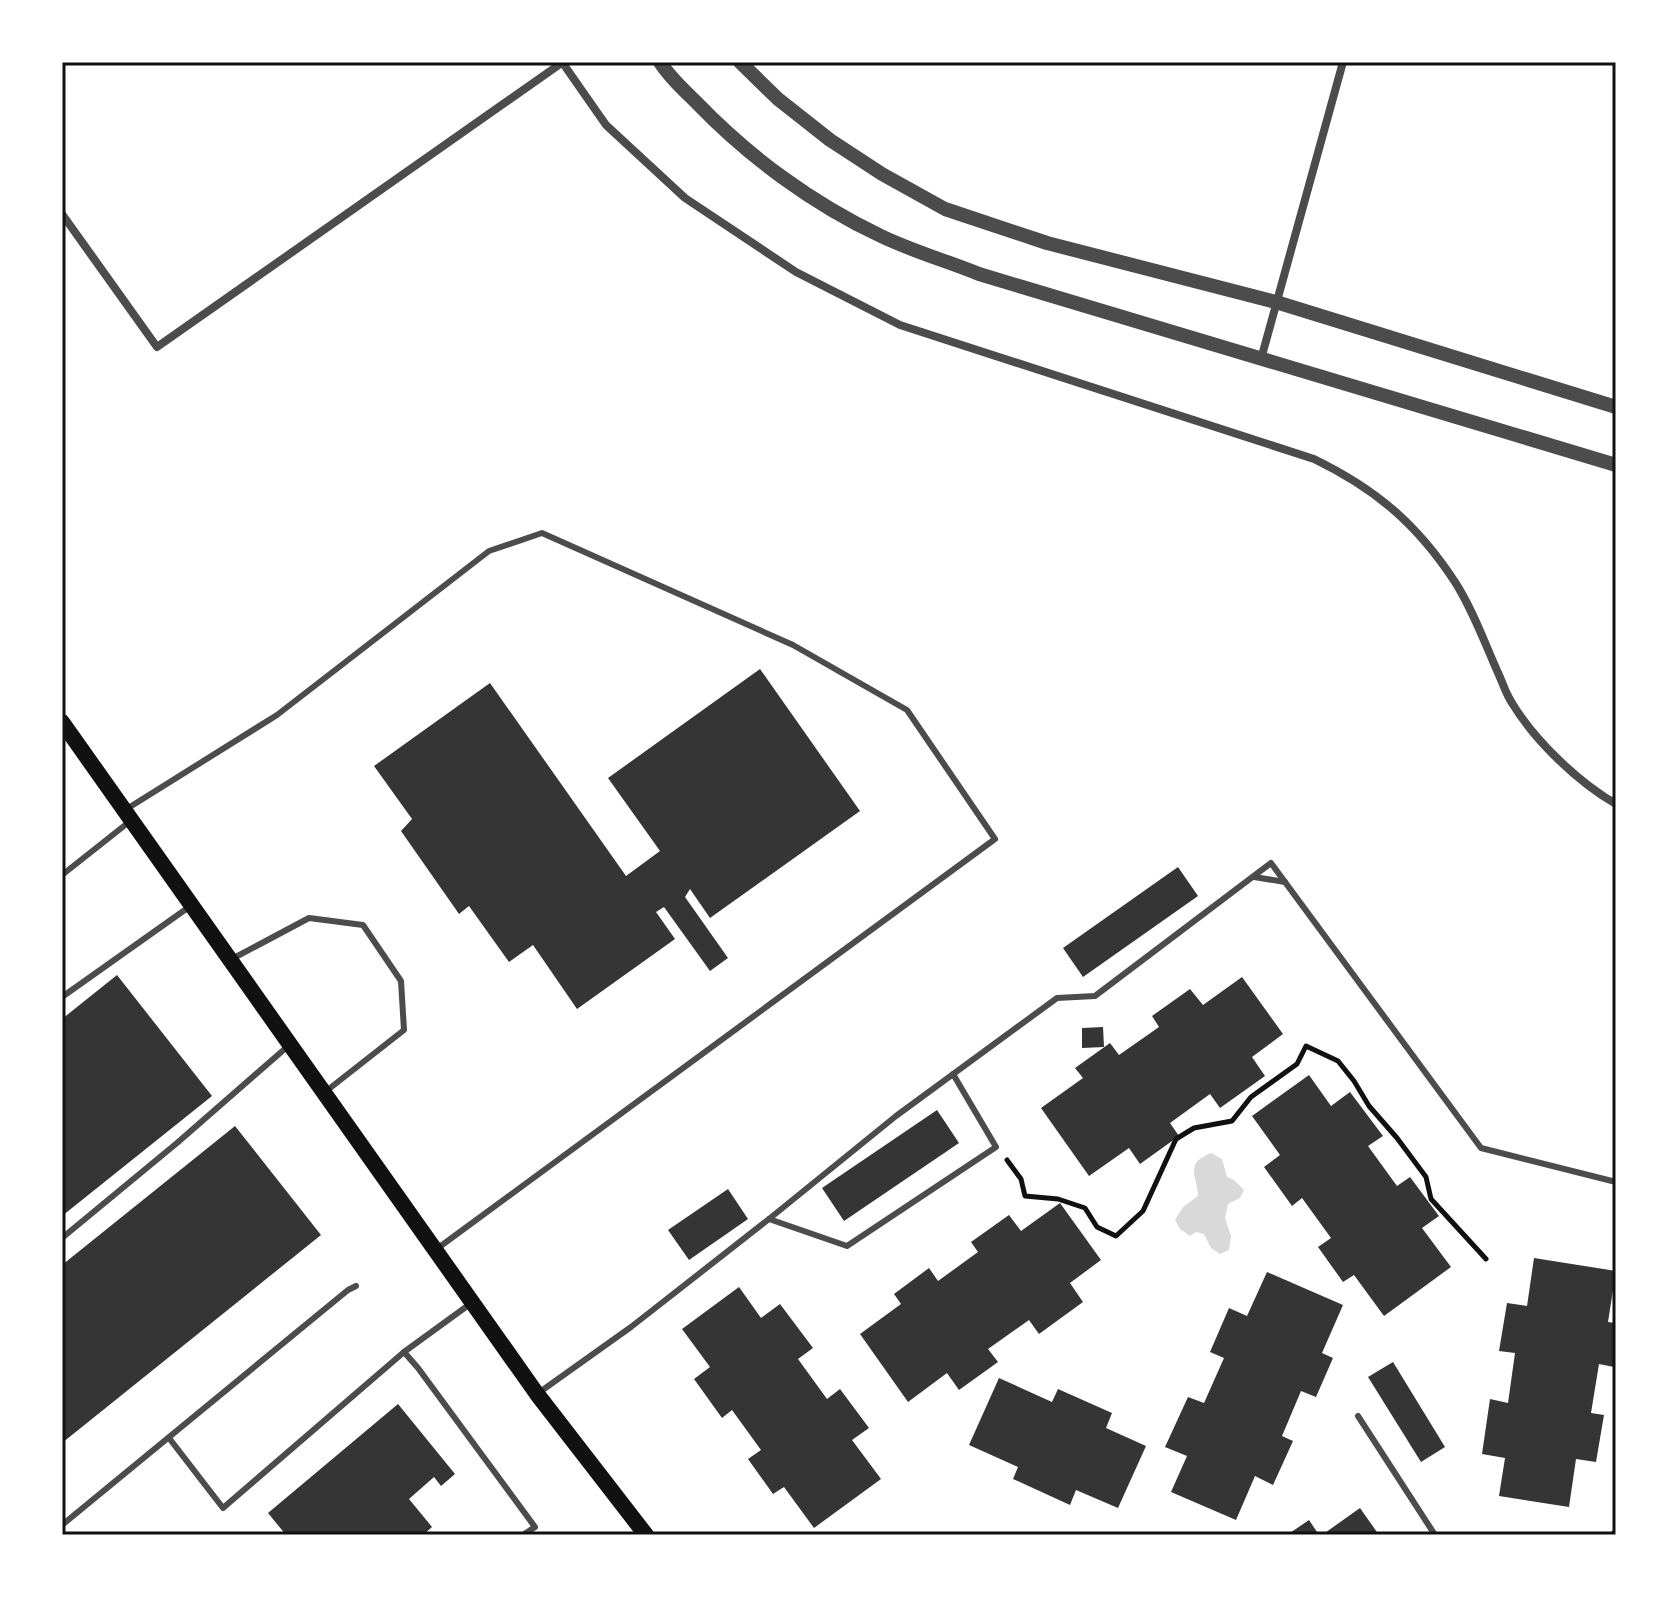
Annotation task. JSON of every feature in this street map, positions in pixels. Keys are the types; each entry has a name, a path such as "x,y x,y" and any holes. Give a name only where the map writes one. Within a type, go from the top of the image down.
{"main road":[{"path":"62,722 537,1394 646,1535"}],"street":[{"path":"62,214 157,347 562,62 606,125 685,198 796,272 900,325 1314,459 1370,490 1418,532 1455,583 1511,703 1550,753 1599,794 1616,804"},
{"path":"660,62 716,123 763,163 820,203 881,236 979,274 1616,465"},
{"path":"740,62 778,99 830,140 882,174 945,209 1047,243 1276,302 1616,407"},
{"path":"1261,359 1343,62"}],"lane":[{"path":"62,875 128,815 277,715 489,551 542,533 793,645 907,710 995,839 436,1249"},
{"path":"537,1394 631,1327 896,1116 1057,998 1095,996 1271,863 1481,1148 1616,1182"},
{"path":"1254,877 1285,882"},
{"path":"62,997 191,905"},
{"path":"230,960 309,918 363,925 401,981 404,1030 324,1092"},
{"path":"62,1238 290,1044"},
{"path":"769,1219 847,1246 996,1147 953,1074"},
{"path":"62,1525 356,1286"},
{"path":"169,1438 223,1508 404,1352 472,1302"},
{"path":"404,1352 535,1527 523,1535"},
{"path":"1358,1416 1435,1535"}],"path":[{"path":"996,1147 1021,1179 1025,1196 1058,1199 1085,1208 1097,1227 1116,1236 1143,1211 1176,1139 1194,1128 1232,1121 1251,1097 1297,1064 1306,1046 1338,1061 1369,1106 1426,1177 1431,1199 1486,1259"}],"shaded area":[{"path":"1211,1153 1222,1159 1227,1177 1244,1190 1240,1198 1228,1204 1225,1218 1231,1236 1229,1250 1220,1254 1211,1248 1204,1234 1196,1232 1190,1236 1180,1229 1175,1220 1183,1207 1198,1196 1195,1166 1197,1161"}],"building":[{"path":"760,669 860,811 710,918 690,889 685,897 728,958 710,971 664,907 656,912 675,939 577,1009 533,945 509,962 469,906 459,914 401,831 412,819 374,766 490,683 626,876 660,851 608,778"},
{"path":"1178,867 1198,896 1083,977 1063,948"},
{"path":"117,975 212,1096 62,1216 62,1019"},
{"path":"1242,977 1283,1034 1252,1057 1265,1076 1220,1108 1210,1094 1170,1123 1179,1136 1140,1164 1129,1148 1089,1176 1041,1108 1083,1078 1075,1068 1110,1043 1119,1055 1159,1027 1152,1016 1190,989 1203,1005"},
{"path":"1103,1027 1104,1047 1082,1048 1082,1028"},
{"path":"1309,1075 1331,1106 1350,1092 1383,1136 1368,1146 1397,1186 1410,1177 1439,1216 1422,1228 1451,1267 1384,1316 1354,1275 1343,1282 1318,1247 1331,1238 1302,1198 1292,1206 1264,1167 1280,1155 1252,1116"},
{"path":"937,1110 959,1143 844,1221 822,1188"},
{"path":"235,1126 321,1235 62,1443 62,1265"},
{"path":"728,1189 748,1219 689,1260 668,1230"},
{"path":"1060,1203 1101,1260 1070,1283 1083,1302 1039,1334 1029,1320 988,1349 998,1362 959,1390 947,1373 908,1402 860,1334 901,1304 894,1294 929,1268 938,1281 978,1252 971,1242 1009,1215 1021,1231"},
{"path":"1534,1258 1616,1271 1608,1322 1616,1323 1614,1367 1599,1364 1591,1413 1604,1415 1596,1462 1576,1459 1569,1507 1499,1496 1505,1458 1482,1454 1490,1399 1508,1403 1515,1353 1499,1351 1507,1303 1527,1306"},
{"path":"1267,1272 1343,1305 1322,1353 1333,1358 1316,1397 1301,1391 1282,1436 1293,1441 1273,1485 1255,1476 1236,1520 1171,1492 1187,1456 1165,1447 1188,1397 1204,1403 1224,1358 1210,1352 1229,1308 1247,1316"},
{"path":"739,1287 761,1318 780,1304 813,1348 798,1359 827,1399 840,1389 869,1428 852,1440 881,1479 814,1528 784,1487 773,1494 748,1459 761,1450 732,1410 722,1418 694,1379 710,1367 682,1329"},
{"path":"1393,1362 1445,1447 1421,1462 1368,1377"},
{"path":"999,1378 1052,1402 1058,1389 1112,1413 1106,1428 1146,1446 1118,1508 1076,1490 1070,1505 1013,1479 1018,1467 969,1445"},
{"path":"398,1404 455,1474 441,1486 434,1477 409,1499 432,1527 423,1535 286,1535 268,1513"},
{"path":"1360,1508 1379,1535 1322,1535"},
{"path":"1309,1520 1319,1535 1287,1535"}]}
